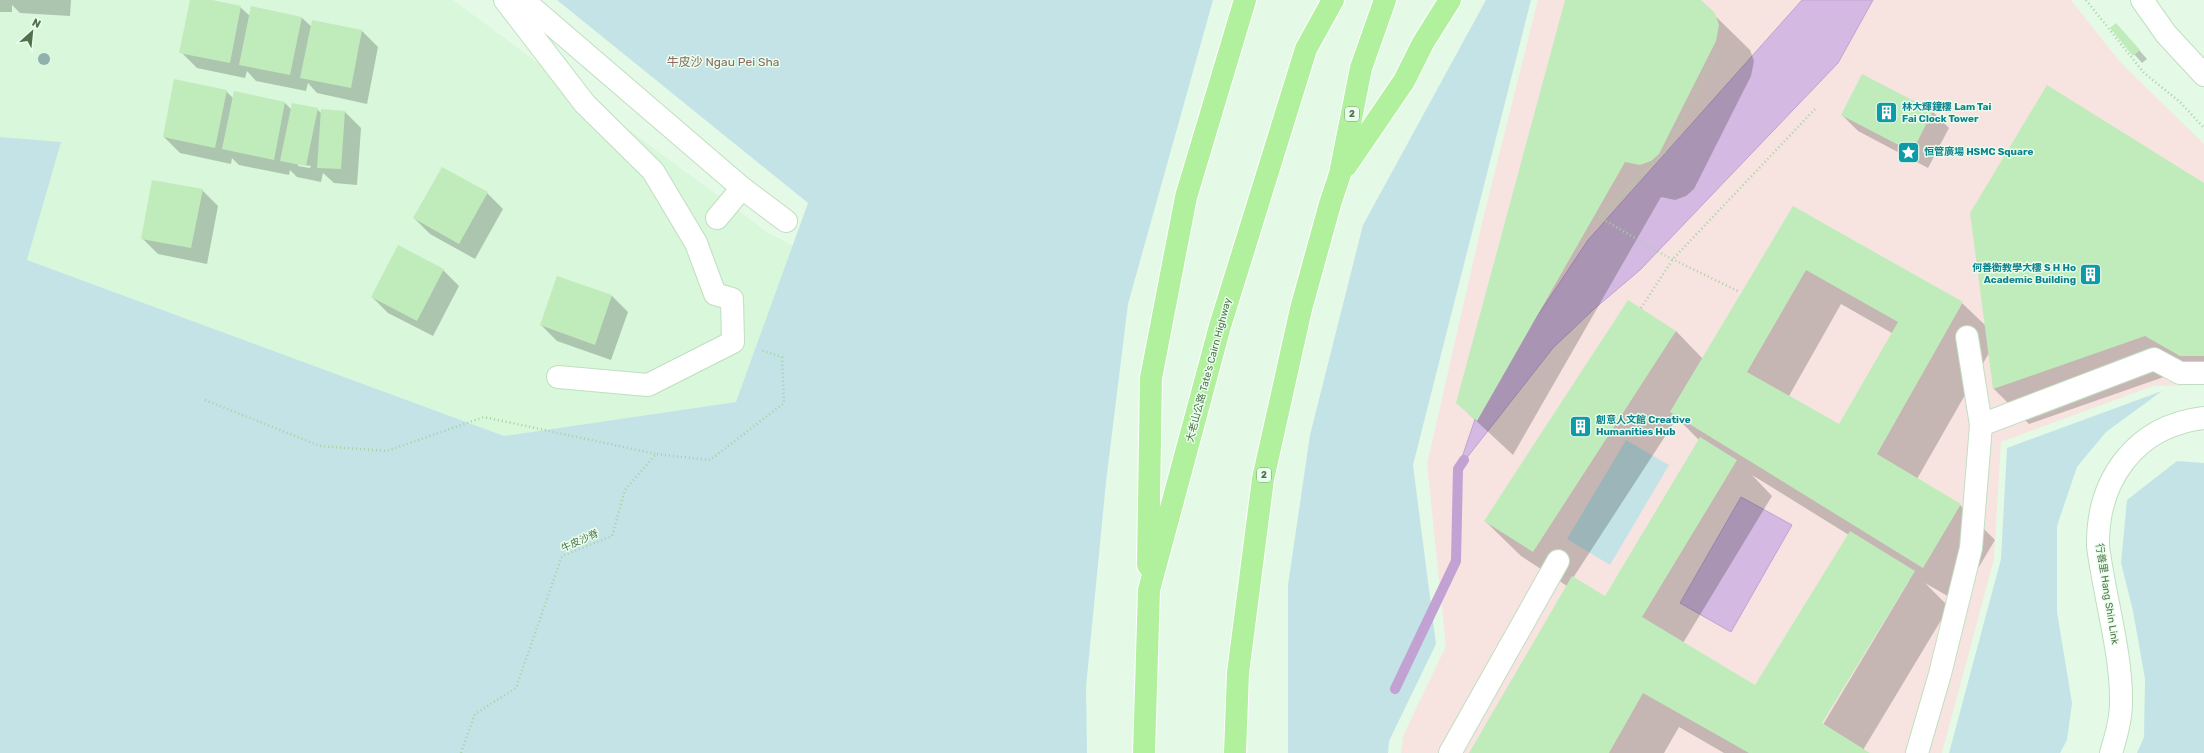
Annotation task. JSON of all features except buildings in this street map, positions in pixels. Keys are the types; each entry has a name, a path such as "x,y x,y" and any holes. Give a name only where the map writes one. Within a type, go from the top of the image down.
{"highway":[{"path":"1149,590 1148,523 1151,378 1186,197 1245,0"},
{"path":"1306,49 1318,0"},
{"name":"大老山公路 Tate's Cairn Highway","path":"1144,753 1149,590 1220,326 1306,49 1333,0"},
{"name":"2","path":"1235,753 1238,673 1263,479 1301,309 1330,204 1340,174 1361,68 1385,0"},
{"path":"1340,174 1404,81 1423,43 1450,0"}],"street":[{"path":"505,0 585,104 653,171 696,242 715,294 732,299 733,342 648,385 558,377"},
{"path":"523,0 742,188 786,221"},
{"path":"2142,0 2166,34 2204,75"},
{"path":"717,218 742,188"},
{"path":"1917,753 1940,674 1971,548 1981,425 1967,338"},
{"path":"1981,425 2154,359 2180,373 2204,372"},
{"name":"行善里 Hang Shin Link","path":"2111,753 2118,731 2121,702 2118,665 2098,546 2098,527 2101,506 2119,468 2142,442 2151,435 2169,426 2204,418"},
{"path":"1450,753 1558,561"}],"path":[{"path":"2086,0 2144,73 2180,102 2204,128"},
{"path":"1599,217 1664,152 1716,53"},
{"path":"1641,308 1673,259 1815,109"},
{"path":"1595,215 1664,255 1740,292"},
{"path":"205,400 320,446 387,451 484,417 656,454 710,460 784,403 782,356 733,342"},
{"name":"牛皮沙脊","path":"461,753 475,714 516,688 562,556 612,536 625,490 656,454"}],"shaded area":[{"path":"0,0 453,0 767,232 793,246 736,402 504,436 27,260 60,143 0,137"},
{"path":"557,0 1213,0 1128,304 1106,482 1086,687 1087,753 0,753 0,137 61,142 27,260 504,436 736,402 808,203"},
{"path":"1486,0 1531,0 1413,465 1436,644 1389,741 1388,753 1288,753 1288,585 1310,435 1363,225"},
{"path":"1538,0 2071,0 2120,62 2204,144 2204,385 2153,386 2001,442 1994,559 1942,753 1401,753 1403,736 1446,646 1427,464 1483,219"},
{"path":"1802,0 1873,0 1838,63 1640,270 1594,309 1553,348 1458,469 1482,399 1588,240"},
{"path":"2162,391 2106,432 2077,467 2057,526 2057,612 2072,703 2067,740 2060,753 1949,753 2001,559 2007,448"},
{"path":"1626,440 1669,465 1610,565 1567,539"},
{"path":"2177,461 2204,463 2204,753 2137,753 2144,737 2145,679 2133,611 2121,563 2127,500"},
{"path":"1741,497 1792,525 1731,632 1680,603"}],"waterway":[{"path":"1395,689 1456,561 1458,469 1464,460"}],"place":[{"name":"林大輝鐘樓 Lam Tai Fai Clock Tower","path":"1887,113"},
{"name":"恒管廣場 HSMC Square","path":"1909,152"},
{"name":"何善衡教學大樓 S H Ho Academic Building","path":"2091,274"},
{"name":"創意人文館 Creative Humanities Hub","path":"1580,426"}],"district":[{"name":"牛皮沙 Ngau Pei Sha","path":"723,62"}]}
